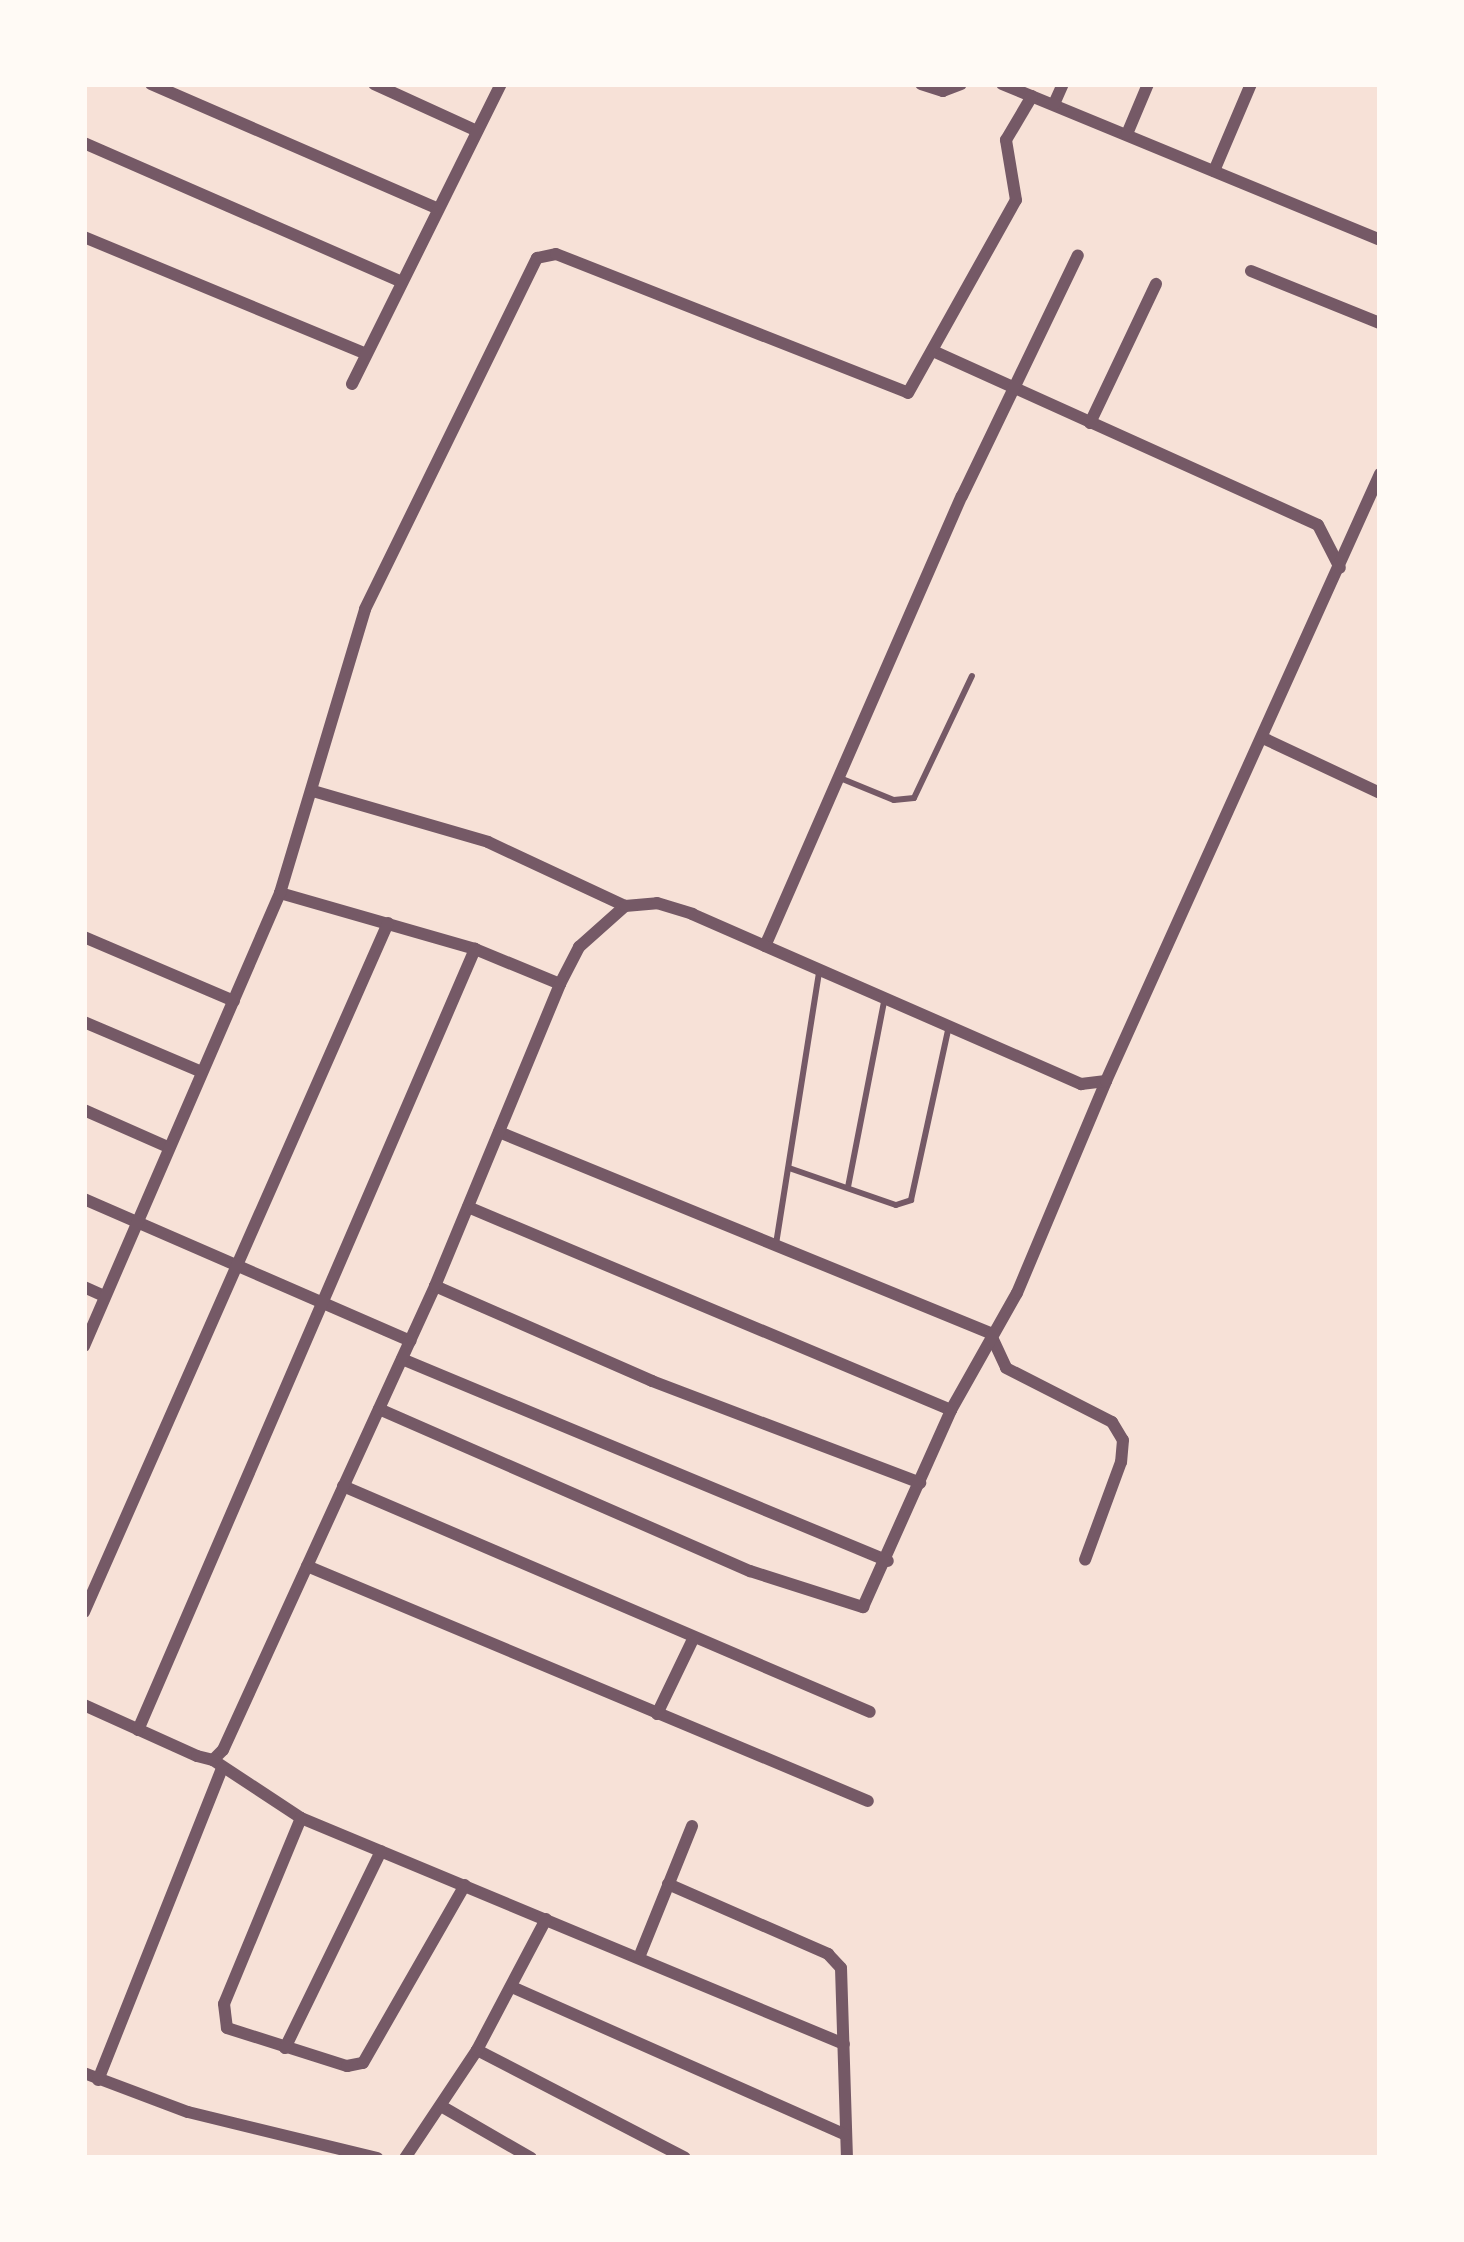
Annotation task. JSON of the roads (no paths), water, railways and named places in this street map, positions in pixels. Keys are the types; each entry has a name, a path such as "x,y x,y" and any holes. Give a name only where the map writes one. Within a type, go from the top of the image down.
{"street":[{"path":"151,84 438,209"},
{"path":"374,84 477,131"},
{"path":"352,384 501,84"},
{"path":"922,84 943,91 961,84"},
{"path":"1003,84 1380,240"},
{"path":"1054,104 1063,84"},
{"path":"1127,134 1148,84"},
{"path":"1214,171 1251,84"},
{"path":"84,1346 280,893 365,609 527,273 545,252 899,394 915,386 1016,200 1006,140 1032,96"},
{"path":"84,143 402,282"},
{"path":"84,237 366,354"},
{"path":"765,946 1078,255"},
{"path":"1252,271 1380,323"},
{"path":"1090,423 1156,284"},
{"path":"933,351 1318,525 1340,568"},
{"path":"379,1409 842,1605 870,1601 951,1410 990,1333 1017,1293 1106,1081 1380,475"},
{"path":"1263,738 1380,793"},
{"path":"313,791 488,842 625,906 657,903 1081,1084 1106,1081"},
{"path":"280,893 475,949 560,984"},
{"path":"98,2080 150,1966 218,1764 435,1286 560,984 579,946 625,906"},
{"path":"84,1612 388,923"},
{"path":"84,938 234,1001"},
{"path":"138,1730 326,1304 475,949"},
{"path":"84,1022 202,1072"},
{"path":"84,1110 168,1147"},
{"path":"499,1132 990,1333 1006,1368 1099,1414 1123,1440 1085,1560"},
{"path":"84,1199 410,1341"},
{"path":"468,1207 951,1410"},
{"path":"435,1286 652,1381 920,1483"},
{"path":"84,1287 104,1296"},
{"path":"402,1359 888,1562"},
{"path":"343,1486 871,1712"},
{"path":"307,1566 868,1801"},
{"path":"658,1714 694,1637"},
{"path":"84,1705 218,1764 302,1818 640,1955 844,2044"},
{"path":"302,1818 221,2016 227,2028 347,2066 363,2062 465,1885"},
{"path":"640,1955 692,1826"},
{"path":"285,2048 381,1851"},
{"path":"668,1884 836,1961 847,2158"},
{"path":"405,2158 477,2050 546,1918"},
{"path":"512,1987 846,2135"},
{"path":"477,2050 685,2158"},
{"path":"84,2073 188,2112 377,2158"},
{"path":"441,2106 531,2158"}],"lane":[{"path":"840,778 894,800 914,798 972,676"},
{"path":"776,1248 819,969"},
{"path":"848,1187 885,998"},
{"path":"789,1168 896,1204 911,1200 949,1026"}]}
